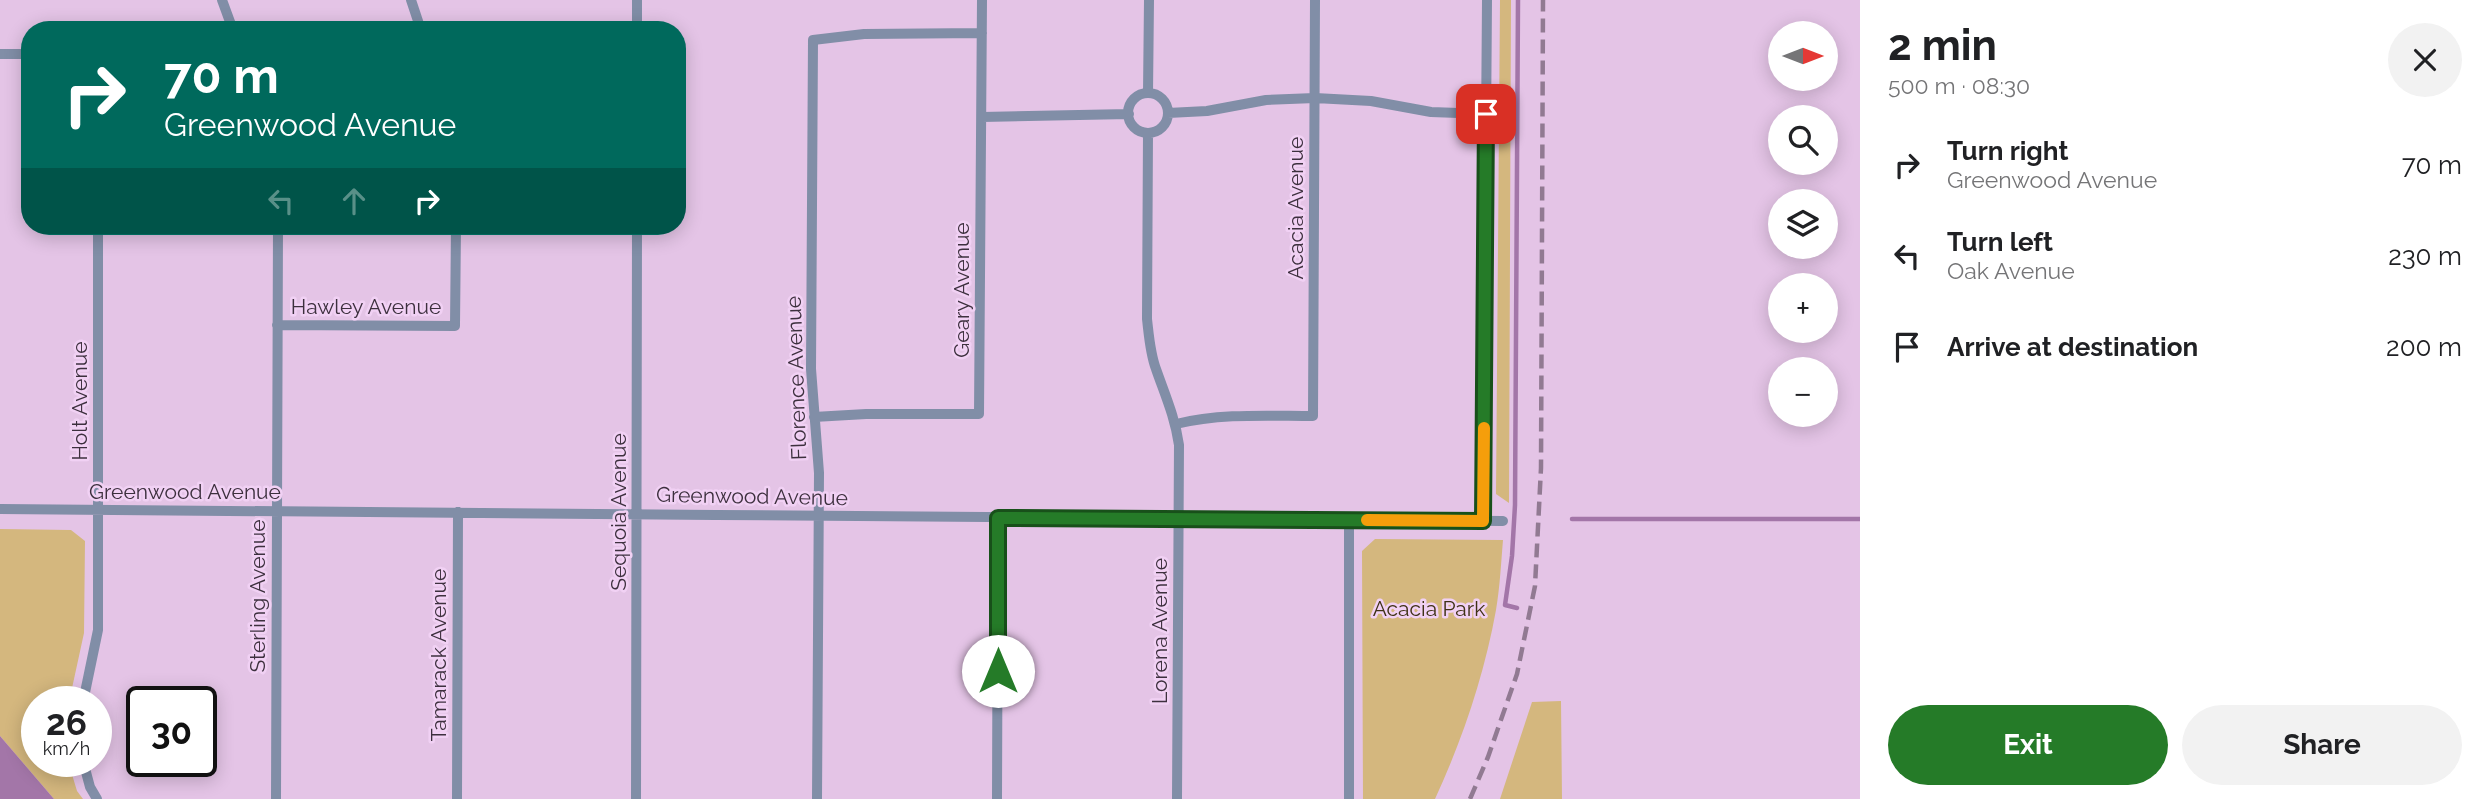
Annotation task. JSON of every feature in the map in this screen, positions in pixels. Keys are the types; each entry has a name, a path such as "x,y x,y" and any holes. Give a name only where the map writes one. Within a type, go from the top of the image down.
{"street":[{"path":"222,0 230,21"},
{"path":"411,0 418,21"},
{"path":"637,0 637,21"},
{"name":"Geary Avenue","path":"814,417 979,414 982,0"},
{"path":"1148,93 1149,0"},
{"name":"Acacia Avenue","path":"1176,424 1202,418 1230,416 1313,416 1315,0"},
{"path":"1483,521 1487,0"},
{"name":"Florence Avenue","path":"817,799 819,473 811,369 813,40 864,34 982,33"},
{"path":"0,54 21,54"},
{"path":"1148,93 1164,101 1168,113 1161,129 1148,133 1137,130 1129,114 1132,102 1148,93"},
{"path":"1168,113 1207,111 1266,100 1315,98 1371,102 1431,112 1486,114"},
{"path":"982,117 1129,114"},
{"name":"Lorena Avenue","path":"1148,133 1149,344 1176,424 1179,445 1177,799"},
{"name":"Holt Avenue","path":"86,686 98,630 98,235"},
{"name":"Sterling Avenue","path":"275,799 278,235"},
{"name":"Hawley Avenue","path":"277,325 455,326 456,235"},
{"name":"Sequoia Avenue","path":"636,799 637,235"},
{"name":"Greenwood Avenue","path":"0,509 1503,521"},
{"name":"Tamarack Avenue","path":"457,799 458,512"},
{"path":"997,799 998,518"},
{"path":"1349,520 1349,799"},
{"path":"87,777 97,799"}],"green space":[{"path":"1500,0 1511,0 1509,503 1496,494"},
{"path":"0,529 71,530 85,541 84,633 72,686 21,686 21,760 0,736"},
{"name":"Acacia Park","path":"1375,539 1503,540 1497,601 1479,683 1455,753 1435,799 1363,799 1362,551"},
{"path":"1561,701 1562,799 1500,799 1532,702"},
{"path":"35,777 73,777 83,799 54,799"}],"shaded area":[{"path":"0,736 21,760 21,777 35,777 54,799 0,799"}],"waterway":[{"path":"1517,608 1505,605 1515,505 1518,0"},
{"path":"1572,519 1860,519"}],"railway":[{"path":"1470,799 1517,674 1535,586 1541,468 1543,0"}],"slow traffic":[{"path":"1367,520 1483,521 1484,428"}],"route":[{"path":"998,671 998,518 1483,521 1486,114"}]}
